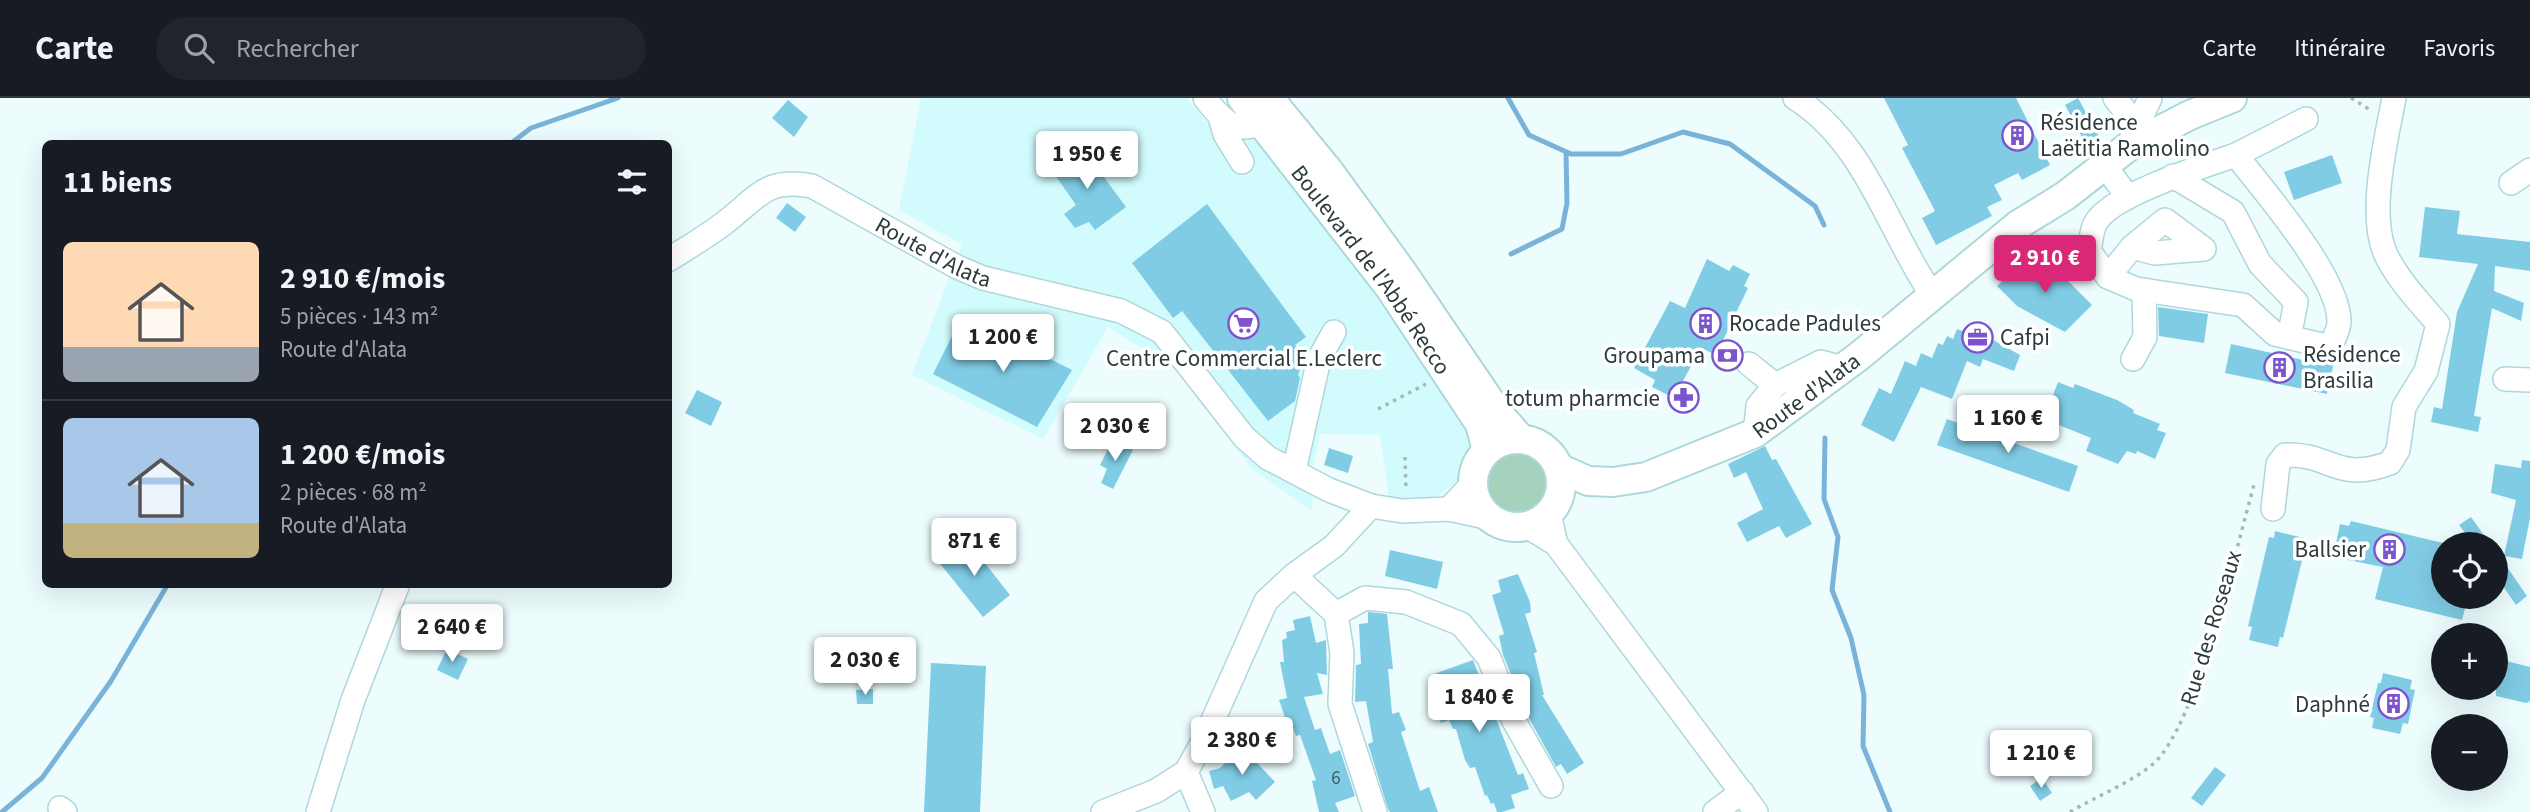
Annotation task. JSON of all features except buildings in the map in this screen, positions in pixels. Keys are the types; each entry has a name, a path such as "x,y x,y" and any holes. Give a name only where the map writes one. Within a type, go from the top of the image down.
{"main road":[{"name":"Boulevard de l'Abbé Recco","path":"1242,98 1265,111 1328,170 1498,413 1520,438"},
{"name":"Route d'Alata","path":"1549,500 1588,481 1612,482 1646,477 1755,433 1843,368 2018,225 2065,196 2105,166 2133,137 2232,98"},
{"name":"Boulevard de l'Abbé Recco","path":"1265,111 1390,288 1480,424 1487,450"},
{"path":"1520,438 1544,447 1549,500 1514,527 1490,518 1475,496 1473,483 1479,459 1487,450 1497,443 1520,438"}],"street":[{"path":"1205,98 1221,120 1225,134 1242,162"},
{"path":"1795,98 1817,113 1848,147 1932,295"},
{"path":"2115,98 2133,137"},
{"path":"2133,137 2150,98"},
{"path":"2273,509 2278,464 2286,455 2300,454 2344,471 2368,471 2390,463 2398,450 2404,407 2426,371 2438,324 2401,279 2387,257 2380,237 2381,156 2394,98"},
{"path":"1221,120 1244,128 1265,111"},
{"path":"2236,155 2293,229 2336,298 2339,325 2330,347 2275,334 2243,305 2144,290 2108,277 2089,251 2096,222 2129,197 2173,176 2236,155 2306,120"},
{"path":"2105,166 2129,197"},
{"path":"2511,183 2530,170"},
{"path":"2173,176 2233,212 2260,264 2296,302 2289,337"},
{"name":"Route d'Alata","path":"672,257 724,223 751,198 772,185 792,182 812,186 974,275 1121,311 1162,332 1244,437 1268,457 1329,490 1371,506 1402,511 1449,509 1490,518"},
{"path":"2108,277 2132,247"},
{"path":"2133,359 2145,337 2144,290"},
{"path":"1294,471 1319,359 1334,332"},
{"path":"1755,433 1758,406 1775,384 1821,362 1843,368"},
{"path":"1749,364 1775,384"},
{"path":"2505,379 2530,380"},
{"path":"1449,509 1473,483"},
{"path":"1549,500 1556,544 1756,812"},
{"path":"1103,812 1156,791 1186,772 1206,736 1266,601 1294,575 1334,546 1371,506"},
{"path":"1294,575 1336,614 1342,653 1340,705 1375,812"},
{"path":"318,812 353,701 396,588"},
{"path":"1336,614 1365,598 1406,602 1461,624 1489,658 1514,721 1551,786"},
{"path":"1186,772 1203,812"},
{"path":"1715,812 1742,792"}],"path":[{"path":"1378,410 1434,379"},
{"name":"Rue des Roseaux","path":"2070,812 2154,763 2171,740 2191,702 2255,480"}],"shaded area":[{"path":"921,98 1187,98 1225,144 1247,128 1270,147 1466,423 1474,445 1465,475 1431,501 1413,504 1389,498 1380,435 1320,434 1313,468 1312,511 1252,469 1183,375 1108,327 1043,439 912,375 962,244 899,210"}],"green space":[{"path":"1517,451 1530,454 1540,461 1547,471 1550,484 1547,497 1540,507 1530,514 1517,517 1504,514 1494,507 1487,497 1484,484 1487,471 1494,461 1504,454"}],"waterway":[{"path":"515,140 531,128 618,98"},
{"path":"1508,98 1529,135 1571,154 1621,154 1683,132 1730,144 1815,206 1824,225"},
{"path":"1511,254 1562,229 1567,203 1566,152"},
{"path":"1825,438 1824,499 1838,537 1832,590 1851,638 1864,695 1863,746 1890,812"},
{"path":"2,812 42,778 111,681 166,588"}],"place":[{"name":"Résidence Laëtitia Ramolino","path":"2017,135"},
{"name":"Rocade Padules","path":"1706,323"},
{"name":"Centre Commercial E.Leclerc","path":"1244,324"},
{"name":"Cafpi","path":"1977,337"},
{"name":"Groupama","path":"1728,355"},
{"name":"Résidence Brasilia","path":"2280,367"},
{"name":"totum pharmcie","path":"1683,398"},
{"name":"Ballsier","path":"2389,549"},
{"name":"Daphné","path":"2393,704"}]}
